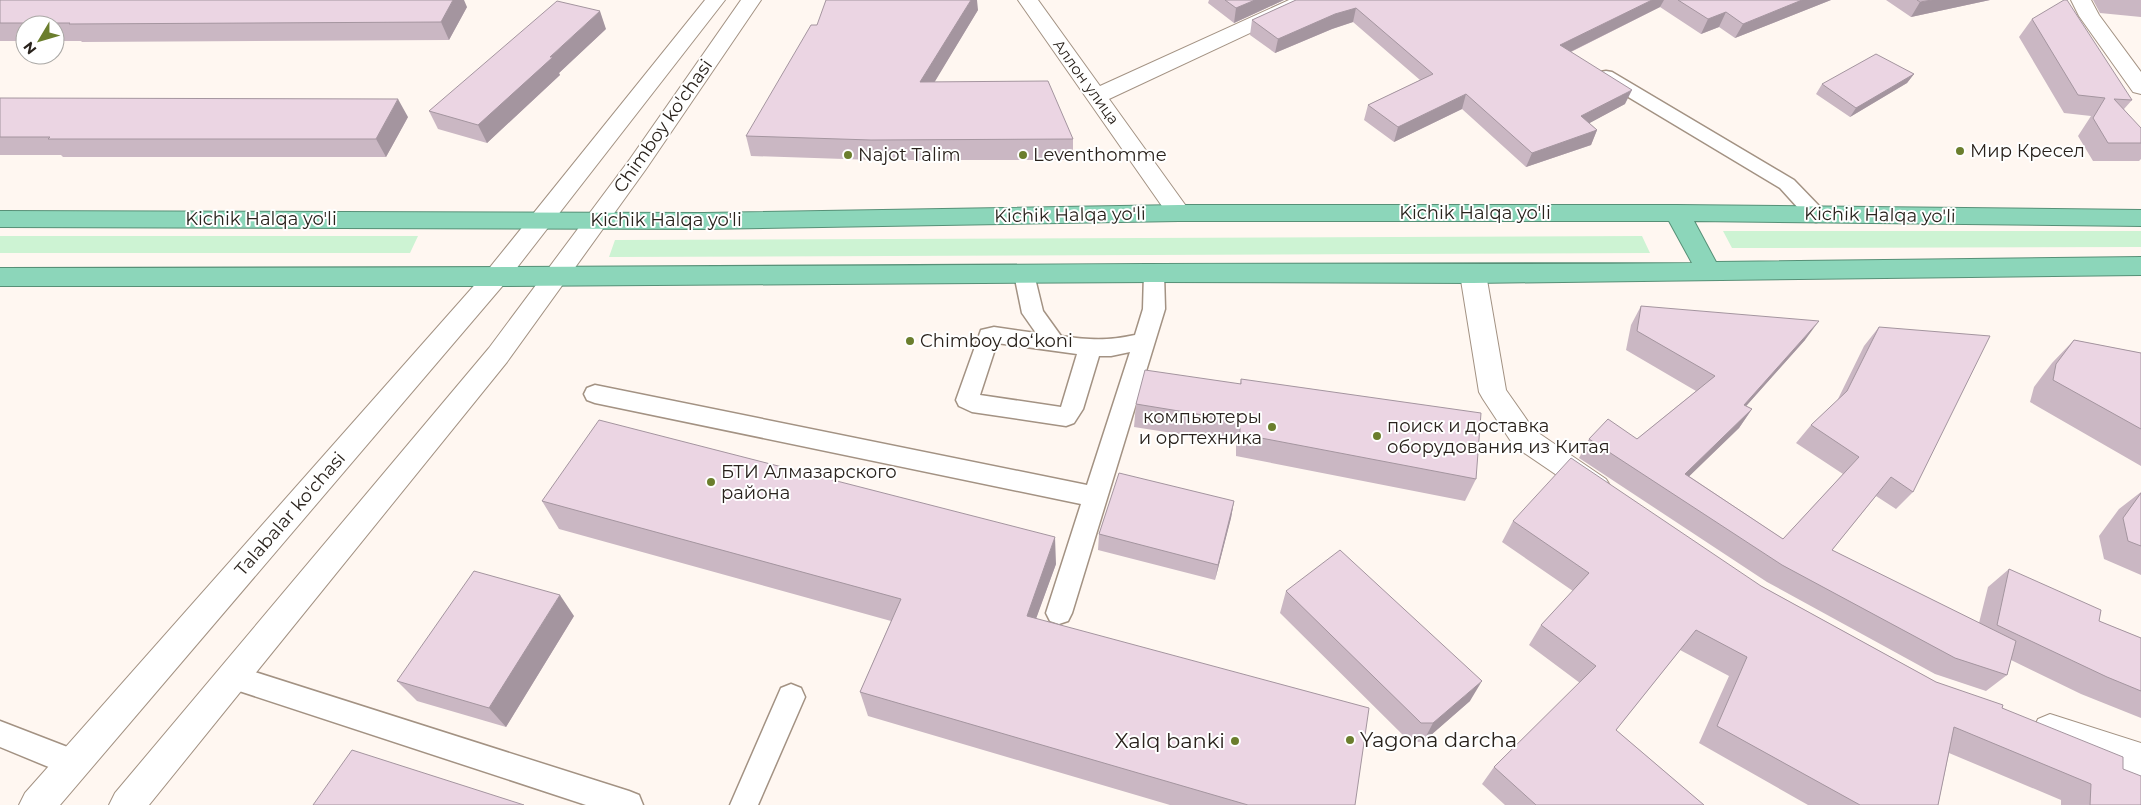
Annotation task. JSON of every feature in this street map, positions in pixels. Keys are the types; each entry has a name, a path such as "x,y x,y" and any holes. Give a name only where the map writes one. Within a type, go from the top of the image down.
{"highway":[{"name":"Kichik Halqa yo'li","path":"0,219 704,221 1179,213 1677,213 2141,218"},
{"path":"1677,213 1708,270"},
{"path":"0,277 496,277 1154,273 1473,274 2141,266"}],"main road":[{"name":"Chimboy ko'chasi","path":"541,220 715,0"},
{"name":"Chimboy ko'chasi","path":"557,276 638,164 751,0"},
{"name":"Аллон улица","path":"1028,0 1179,213"},
{"path":"1097,96 1305,0"},
{"path":"2080,0 2089,16 2141,87"},
{"name":"Talabalar ko'chasi","path":"37,805 496,277 541,220"},
{"path":"1473,274 1493,392 1524,438 1615,499"},
{"path":"127,805 476,383 557,276"},
{"path":"2027,722 2141,760"}],"lane":[{"path":"1592,68 1787,184 1816,215"},
{"path":"1059,613 1154,309 1154,273"},
{"path":"1024,274 1033,313 1054,342"},
{"path":"1090,348 1072,409 1066,417 972,403 967,400 989,336 1054,342 1090,348 1111,348 1143,341"},
{"path":"595,394 1095,497"},
{"path":"233,677 629,805"},
{"path":"744,805 790,697"},
{"path":"0,734 73,763"}],"green space":[{"path":"1723,231 2141,231 2141,247 1732,248"},
{"path":"0,236 418,236 410,253 0,253"},
{"path":"1642,236 1650,253 609,257 615,240"}],"building":[{"path":"0,0 453,0 441,22 69,24 65,23 65,15 15,15 15,23 0,23"},
{"path":"826,0 971,0 920,82 1048,81 1073,139 871,140 746,136 811,25 817,25"},
{"path":"1225,0 1255,0 1236,8"},
{"path":"1296,0 1652,0 1560,45 1632,90 1581,116 1597,130 1532,153 1466,94 1398,127 1368,105 1433,74 1356,8 1335,14 1278,39 1252,20"},
{"path":"1678,0 1802,0 1743,24 1726,12 1708,19"},
{"path":"2067,0 2132,100 2114,99 2141,128 2141,143 2108,143 2093,118 2105,98 2078,95 2032,19"},
{"path":"557,1 600,11 550,57 553,57 478,125 429,111"},
{"path":"1876,54 1914,74 1856,108 1822,84"},
{"path":"0,98 398,99 376,139 48,139 50,137 0,137"},
{"path":"1641,306 1819,321 1744,405 1752,409 1685,474 1783,539 1859,457 1811,425 1847,391 1879,327 1990,336 1913,492 1891,477 1832,550 2016,641 2007,675 1955,658 1782,565 1589,439 1608,419 1637,439 1715,376 1637,331"},
{"path":"2074,340 2141,353 2141,429 2053,380 2056,364"},
{"path":"1145,370 1241,384 1241,379 1481,413 1476,479 1240,434 1240,421 1136,404"},
{"path":"599,420 1055,537 1027,616 1369,708 1355,805 1248,805 860,692 901,599 542,501"},
{"path":"1571,458 1761,586 1936,682 2003,705 2002,708 2123,757 2123,769 2141,776 2141,805 2090,805 2091,784 1954,727 1938,805 1860,805 1717,726 1747,657 1696,630 1616,730 1704,805 1536,805 1494,767 1596,666 1541,625 1589,573 1513,521"},
{"path":"1119,473 1234,501 1218,565 1099,534"},
{"path":"2141,493 2141,546 2128,541 2123,518"},
{"path":"1340,550 1482,681 1433,723 1421,723 1286,591"},
{"path":"2009,569 2101,610 2099,621 2141,638 2141,691 1997,625"},
{"path":"474,571 560,595 489,708 397,681"},
{"path":"352,750 524,805 313,805"}],"place":[{"name":"Мир Кресел","path":"1960,151"},
{"name":"Najot Talim","path":"848,155"},
{"name":"Leventhomme","path":"1023,155"},
{"name":"Chimboy doʻkoni","path":"910,341"},
{"name":"компьютеры и оргтехника","path":"1272,427"},
{"name":"поиск и доставка оборудования из Китая","path":"1377,436"},
{"name":"БТИ Алмазарского района","path":"711,482"},
{"name":"Yagona darcha","path":"1350,740"},
{"name":"Xalq banki","path":"1235,741"}]}
